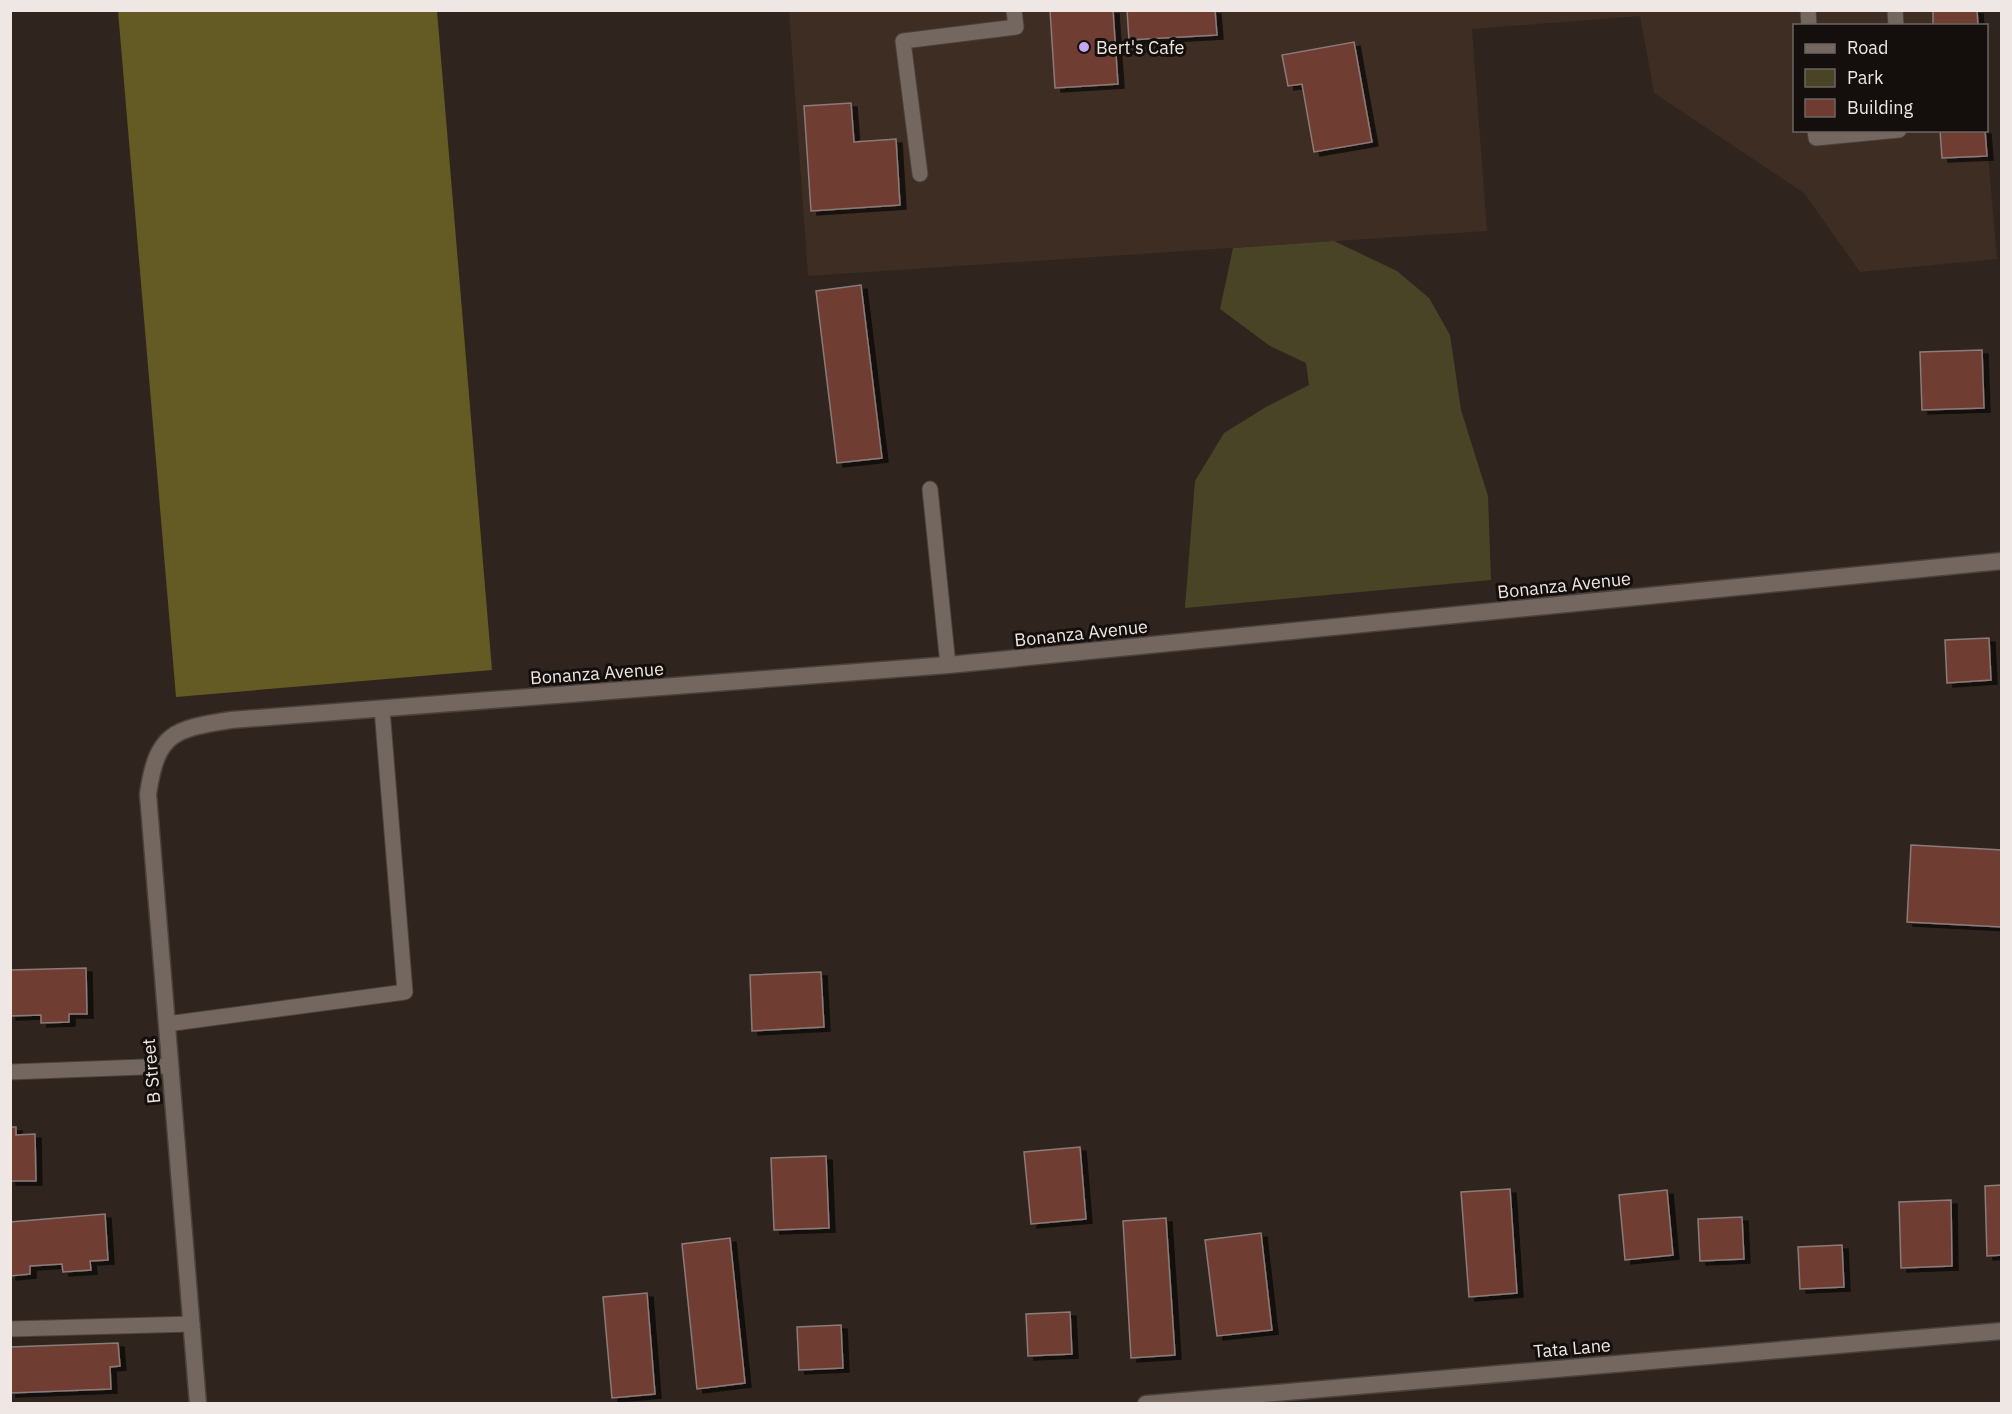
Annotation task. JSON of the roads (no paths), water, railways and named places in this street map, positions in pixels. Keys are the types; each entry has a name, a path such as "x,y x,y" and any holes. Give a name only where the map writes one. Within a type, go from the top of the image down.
{"street":[{"name":"Bonanza Avenue","path":"166,740 194,726 231,720 948,665 2001,561"},
{"name":"B Street","path":"166,740 153,763 148,794 198,1404"},
{"name":"Tata Lane","path":"1146,1404 2001,1331"}],"lane":[{"path":"920,174 903,41 1016,27 1014,10"},
{"path":"1815,132 1816,138 1878,132"},
{"path":"930,489 948,665"},
{"path":"167,1024 405,992 382,709"},
{"path":"10,1072 170,1066"},
{"path":"10,1329 192,1324"}],"place":[{"name":"Bert's Cafe","path":"1084,47"}]}
